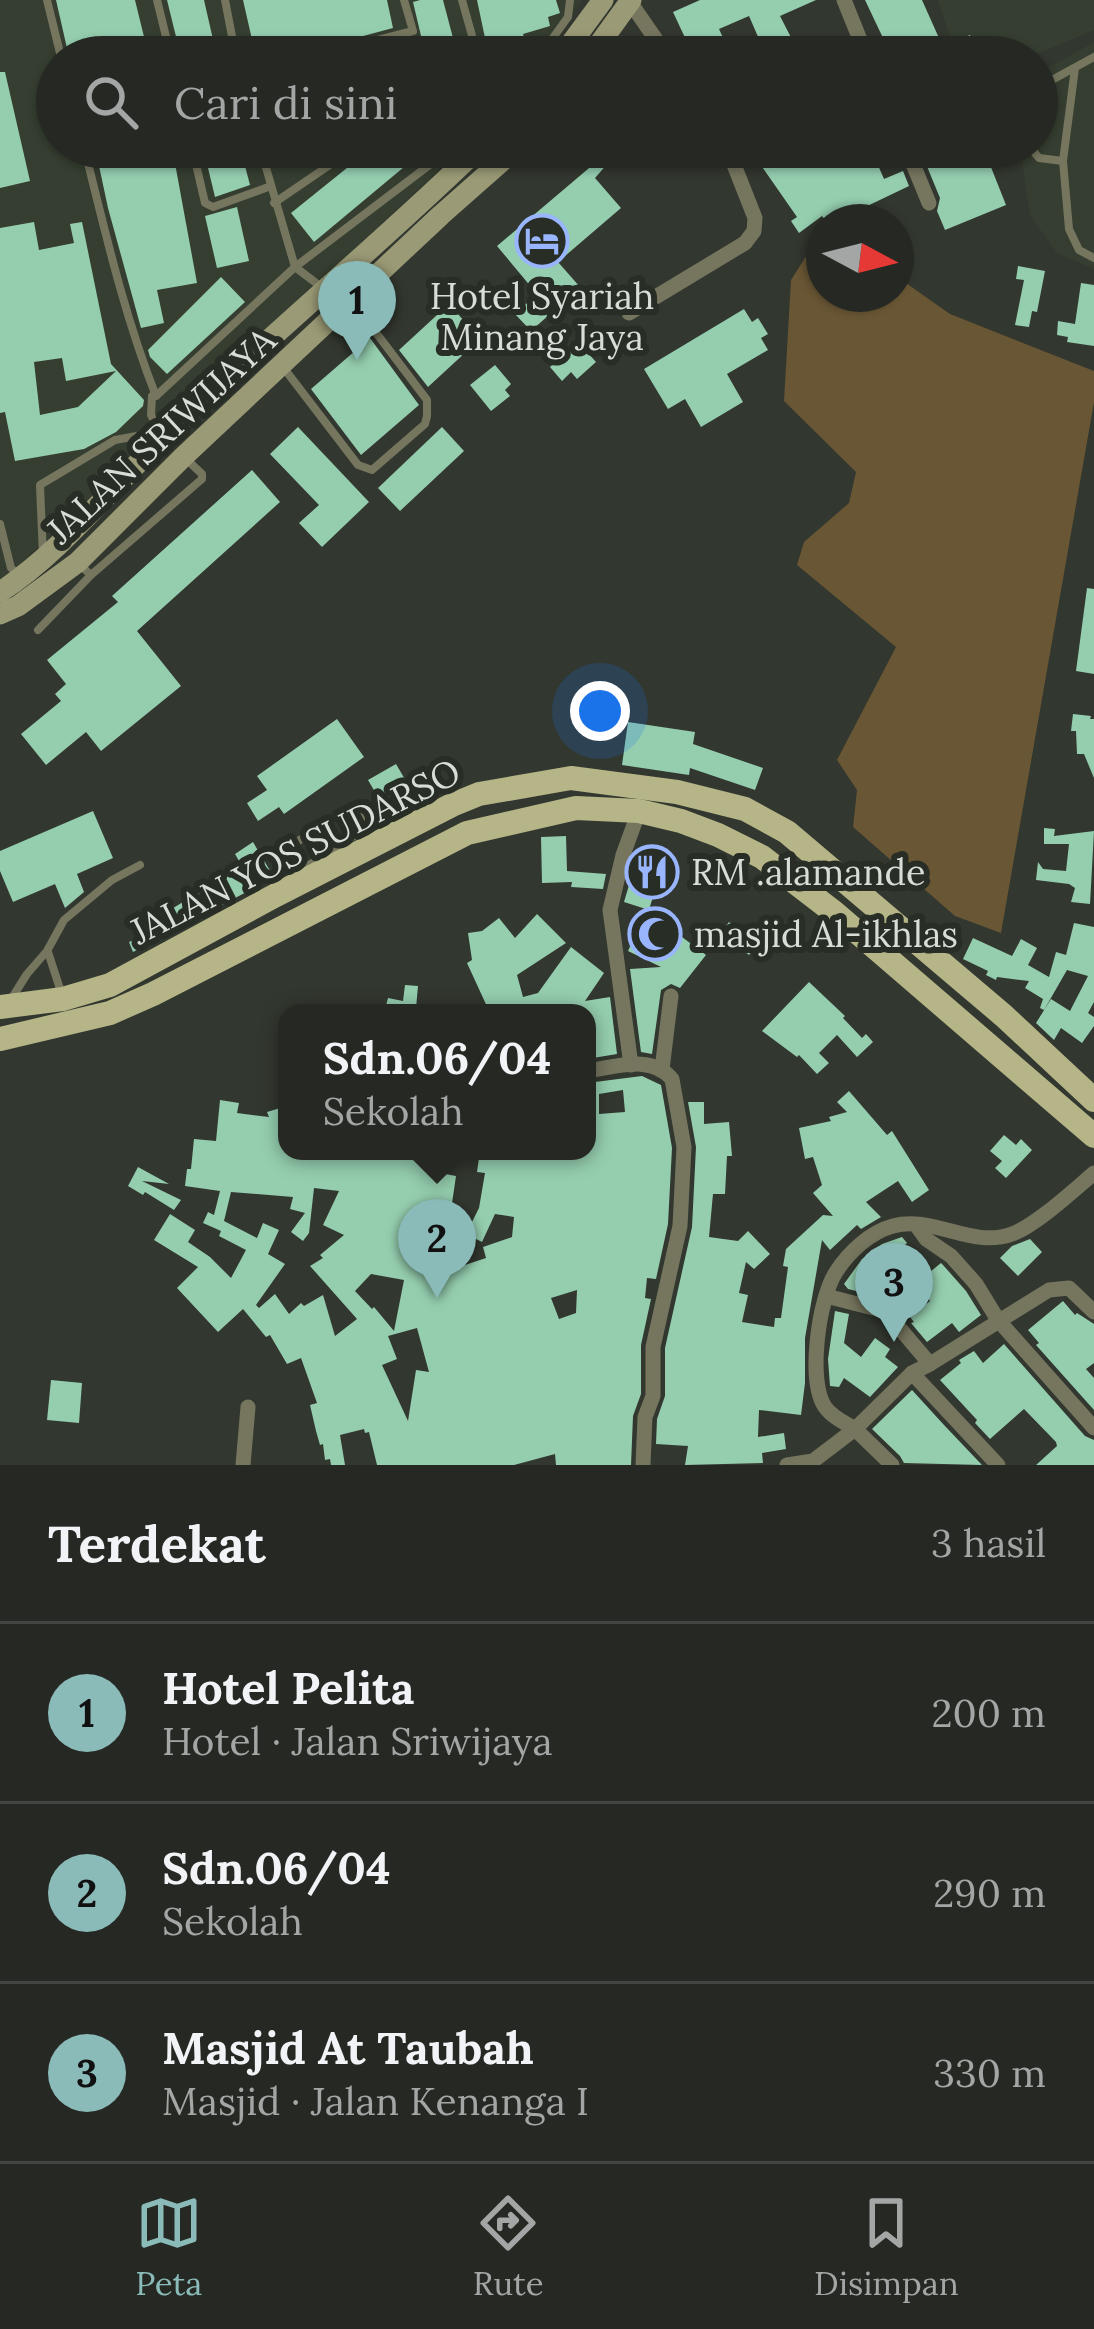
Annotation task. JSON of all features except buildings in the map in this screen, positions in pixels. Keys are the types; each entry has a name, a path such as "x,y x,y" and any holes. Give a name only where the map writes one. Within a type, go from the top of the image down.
{"main road":[{"path":"576,36 603,0"},
{"path":"605,36 631,1"},
{"name":"JALAN SRIWIJAYA","path":"0,592 43,558 159,442 326,290 447,168"},
{"path":"453,168 479,182"},
{"name":"JALAN SRIWIJAYA","path":"0,614 84,569 183,457 495,168"},
{"path":"228,379 248,399"},
{"name":"JALAN YOS SUDARSO","path":"3,1007 63,999 110,986 452,805 478,794 572,778 677,791 745,809 787,832 1094,1100"},
{"name":"JALAN YOS SUDARSO","path":"0,1040 110,1013 153,994 467,833 577,808 639,812 681,820 761,857 835,913 1094,1136"},
{"path":"996,1053 1019,1031"}],"street":[{"path":"844,0 859,36"},
{"path":"631,1 654,36"},
{"path":"629,313 745,243 754,231 755,218 735,168"},
{"path":"914,168 929,203"},
{"path":"632,1065 610,910 639,812"},
{"path":"662,1069 671,997"},
{"path":"596,1070 655,1064 662,1069 673,1079 684,1147 680,1226 653,1347 653,1396 645,1417 643,1465"},
{"path":"892,1465 855,1429 827,1412 818,1393 815,1367 834,1274 858,1246 897,1224 929,1225 968,1236 1012,1234 1094,1173"},
{"path":"916,1225 926,1240 951,1256 976,1284 998,1320 1094,1428"},
{"path":"787,1465 813,1463 912,1372 1048,1291 1070,1288 1094,1312"},
{"path":"826,1296 885,1311 931,1364"},
{"path":"912,1372 998,1465"},
{"path":"243,1465 248,1407"}],"lane":[{"path":"46,0 55,36"},
{"path":"157,0 166,36"},
{"path":"225,0 232,36"},
{"path":"390,36 412,31 404,0"},
{"path":"462,0 472,36"},
{"path":"554,36 568,17 570,0"},
{"path":"1058,77 1094,57"},
{"path":"1075,68 1063,160 1071,237 1079,250 1094,258"},
{"path":"1058,160 1063,160"},
{"path":"89,168 121,296 156,395"},
{"path":"197,168 208,206 272,186"},
{"path":"266,168 295,267 326,290"},
{"path":"274,202 325,168"},
{"path":"159,442 151,415 152,396 295,267 446,168"},
{"path":"282,366 358,465 366,469 373,470 424,424 427,400 351,300"},
{"path":"43,558 40,484 115,440 142,435 159,442"},
{"path":"0,524 11,568 21,577"},
{"path":"38,630 84,569"},
{"path":"276,895 271,889 368,827 355,805 284,850"},
{"path":"3,1007 47,951 64,920 112,880 140,865"},
{"path":"47,951 63,999"}],"shaded area":[{"path":"0,0 582,0 555,36 36,36 36,168 441,168 0,583"},
{"path":"938,0 1094,0 1094,30 1058,45 1058,36 949,36"},
{"path":"1094,42 1094,269 1057,253 1030,215 1023,168 1058,168 1058,62"},
{"path":"806,256 806,312 914,312 914,289 950,314 1094,371 1094,402 1001,933 955,916 853,827 857,790 837,760 896,647 797,565 804,542 849,503 856,472 784,401 791,280"}],"place":[{"name":"Hotel Syariah Minang Jaya","path":"542,241"},
{"name":"Hotel Pelita","path":"357,360"},
{"name":"RM .alamande","path":"652,872"},
{"name":"masjid Al-ikhlas","path":"655,934"},
{"name":"Sdn.06/04","path":"437,1298"},
{"name":"Masjid At Taubah","path":"894,1342"}]}
